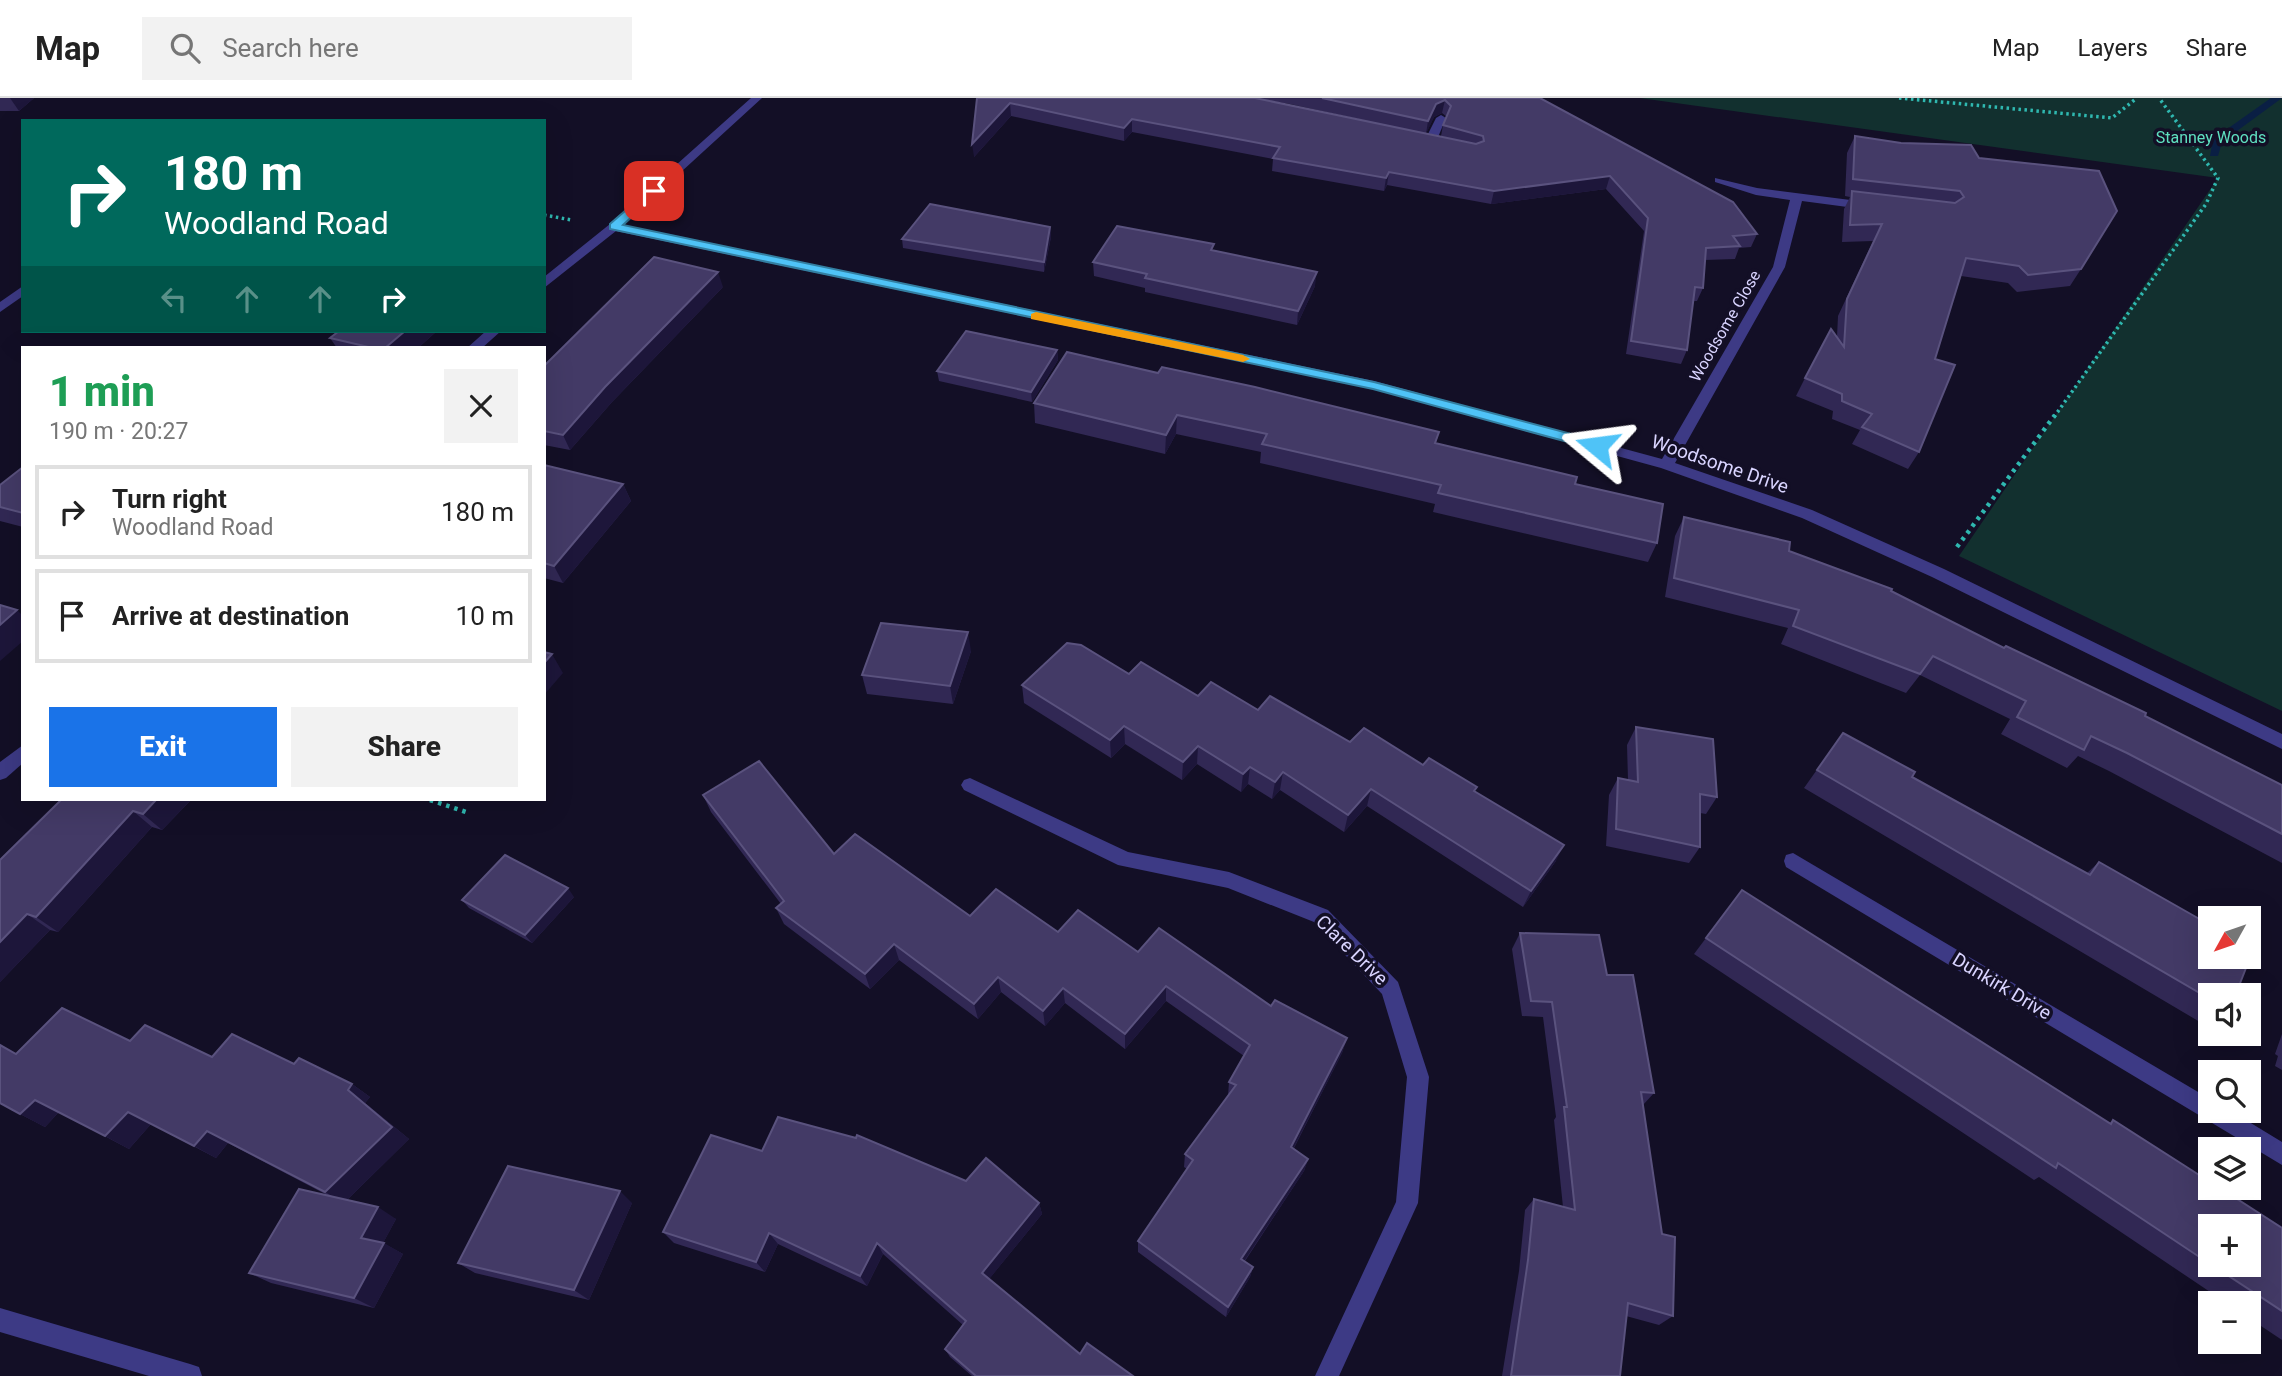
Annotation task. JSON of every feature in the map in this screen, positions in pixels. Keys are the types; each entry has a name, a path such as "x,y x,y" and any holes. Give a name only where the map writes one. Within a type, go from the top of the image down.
{"street":[{"path":"546,282 614,227 757,98"},
{"path":"1418,139 1436,143 1441,118"},
{"path":"1719,180 1756,191 1879,206"},
{"name":"Woodsome Close","path":"1666,465 1779,267 1797,197"},
{"name":"Woodsome Drive","path":"614,227 1374,386 1666,465 1807,514 1938,573 2282,742"},
{"path":"0,308 21,292"},
{"path":"476,346 492,333"},
{"path":"0,773 21,754"},
{"name":"Clare Drive","path":"971,785 1125,859 1229,880 1321,916 1391,989 1418,1077 1407,1203 1327,1376"},
{"name":"Dunkirk Drive","path":"1793,861 2198,1104"},
{"name":"Dunkirk Drive","path":"2230,1123 2282,1154"},
{"path":"0,1320 190,1376"}],"path":[{"path":"1899,98 2112,118 2137,98"},
{"path":"1938,573 2123,323 2206,204 2218,177 2159,98"},
{"path":"433,801 469,813"}],"green space":[{"name":"Stanney Woods","path":"1640,98 2282,98 2282,711 1959,556 2218,178"}],"building":[{"path":"977,98 1255,98 1476,144 1484,141 1483,136 1443,125 1451,106 1445,100 1436,104 1428,121 1322,98 1540,98 1733,202 1757,234 1733,236 1740,246 1706,248 1703,288 1695,287 1687,350 1631,341 1648,218 1610,176 1494,191 1389,172 1386,178 1273,158 1280,147 1132,119 1124,128 1010,103 972,144"},
{"path":"1855,136 1901,143 1971,145 1979,158 2099,171 2117,211 2081,269 2028,275 2019,266 1966,258 1935,359 1955,365 1919,452 1862,427 1872,414 1842,401 1842,394 1805,378 1831,329 1844,347 1847,299 1882,224 1850,225 1852,191 1955,203 1964,197 1960,191 1853,179"},
{"path":"930,204 1050,227 1044,262 902,239"},
{"path":"1117,226 1214,244 1211,250 1317,272 1298,311 1145,278 1147,274 1093,262"},
{"path":"654,257 718,272 605,387 563,435 546,431 546,364"},
{"path":"966,331 1057,350 1031,392 937,371"},
{"path":"336,333 403,333 387,346 364,346 330,338"},
{"path":"1067,352 1158,373 1162,367 1255,387 1439,432 1435,443 1577,477 1575,484 1663,504 1657,543 1438,493 1441,485 1262,444 1267,434 1177,415 1166,435 1034,403"},
{"path":"546,465 623,484 554,566 546,564"},
{"path":"21,469 21,512 0,507 0,485"},
{"path":"1684,517 1790,542 1789,551 1892,589 1891,591 2004,648 2006,646 2146,713 2145,716 2282,785 2282,834 2091,736 2084,750 2017,717 2026,701 1933,656 1920,674 1793,626 1799,610 1674,578"},
{"path":"0,605 17,610 0,625"},
{"path":"881,623 968,632 950,686 862,675"},
{"path":"1067,643 1081,645 1129,674 1141,662 1198,696 1211,682 1258,710 1270,696 1350,742 1364,728 1423,765 1429,758 1477,787 1474,791 1564,845 1531,891 1371,789 1348,815 1283,772 1275,782 1250,767 1243,774 1198,746 1183,762 1124,726 1110,740 1022,685"},
{"path":"1636,727 1713,739 1717,797 1700,794 1700,847 1616,829 1618,778 1638,782"},
{"path":"1843,733 1915,772 1912,777 2090,875 2099,862 2198,918 2198,970 2245,970 2240,983 2198,983 2198,992 1817,770"},
{"path":"759,761 834,854 855,834 970,916 996,889 1058,932 1078,910 1138,952 1159,928 1271,1006 1275,1000 1347,1038 1291,1147 1308,1159 1241,1259 1253,1267 1228,1307 1138,1241 1193,1160 1185,1154 1236,1085 1229,1082 1250,1045 1166,986 1125,1034 1063,988 1043,1011 998,977 974,1004 894,944 865,974 776,908 784,901 703,795"},
{"path":"60,801 155,801 143,814 133,811 36,917 27,914 0,942 0,860"},
{"path":"505,855 568,888 525,935 462,900"},
{"path":"1742,890 2111,1124 2113,1120 2198,1174 2198,1200 2239,1200 2260,1214 2198,1214 2198,1256 2058,1163 2056,1168 1706,938"},
{"path":"1520,933 1599,935 1607,975 1633,975 1654,1093 1641,1092 1662,1234 1675,1237 1673,1316 1628,1303 1620,1376 1511,1376 1534,1199 1575,1210 1564,1107 1567,1107 1552,1002 1531,1001"},
{"path":"62,1008 130,1041 145,1025 212,1057 232,1034 294,1064 299,1058 352,1084 348,1090 392,1127 325,1192 207,1131 194,1146 128,1112 105,1136 35,1100 20,1114 0,1103 0,1045 16,1054"},
{"path":"778,1117 856,1138 857,1135 966,1181 986,1158 1039,1203 982,1273 1080,1354 1087,1343 1133,1376 976,1376 945,1349 966,1321 877,1243 860,1276 769,1233 756,1262 663,1232 711,1135 762,1151"},
{"path":"508,1166 620,1191 574,1290 458,1263"},
{"path":"299,1189 378,1207 361,1238 384,1243 354,1298 249,1273"},
{"path":"2261,1214 2282,1228 2282,1311 2261,1297 2261,1291 2252,1291 2230,1277 2261,1277"}],"waterway":[{"path":"2214,154 2217,141 2277,98"}],"slow traffic":[{"path":"1036,316 1243,359"}],"route":[{"path":"654,191 614,227 1374,386 1597,446"}]}
